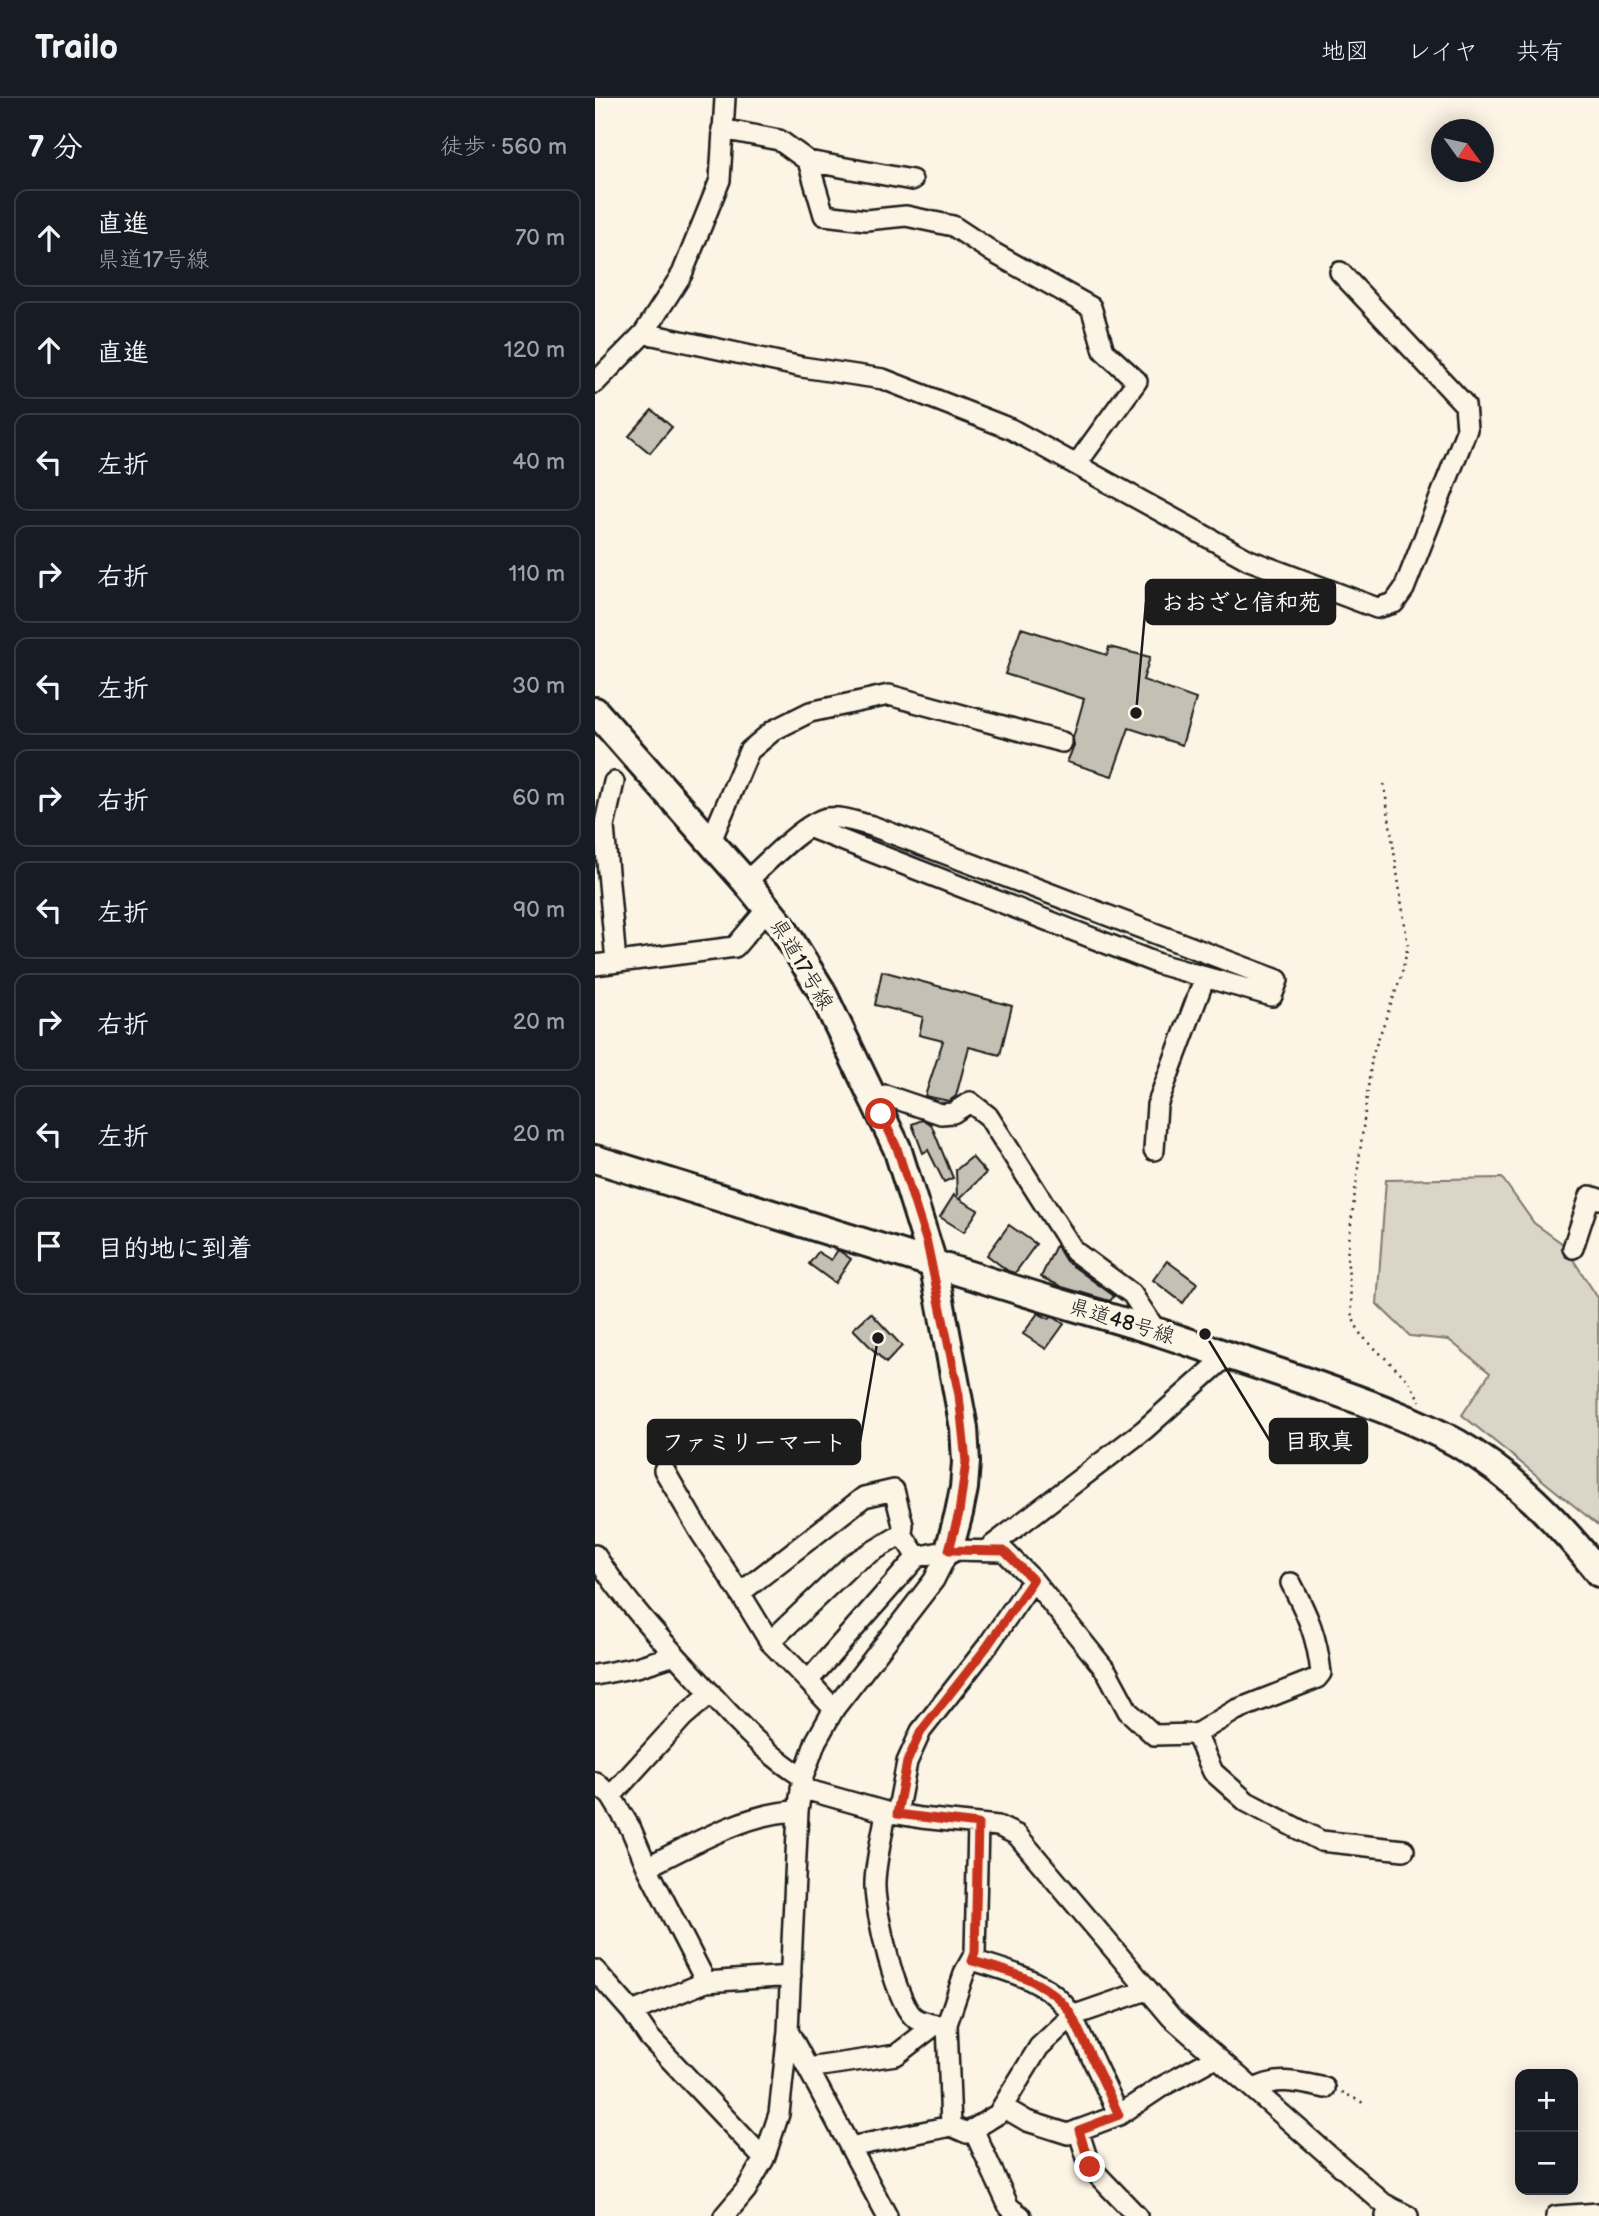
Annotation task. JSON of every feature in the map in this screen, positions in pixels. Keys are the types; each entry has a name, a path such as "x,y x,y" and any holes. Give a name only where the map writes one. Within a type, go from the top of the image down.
{"main road":[{"name":"県道17号線","path":"595,711 746,882 789,936 821,990 897,1148 933,1263 959,1395 966,1462 959,1513 949,1550"},
{"name":"県道48号線","path":"595,1159 1157,1332 1372,1404 1431,1430 1496,1468 1525,1490 1561,1527 1599,1573"}],"street":[{"path":"595,383 644,333 682,274 720,180 725,98"},
{"path":"722,130 779,140 808,161 912,180"},
{"path":"808,161 824,215 866,220 906,216 953,226 994,253 1091,307 1104,351 1137,382 1076,465"},
{"path":"644,333 802,367 883,379 1011,429 1249,560 1377,608 1394,603 1404,589 1468,429 1465,405 1340,272"},
{"path":"710,843 749,751 774,730 810,712 889,695 1062,742"},
{"path":"614,782 604,827 616,962"},
{"path":"746,882 808,827 829,818 871,826 1278,980 1272,996 1159,964 808,827"},
{"path":"595,965 735,947 768,908"},
{"path":"1154,1150 1157,1105 1205,977"},
{"path":"873,1100 885,1095 941,1114 953,1113 970,1102 980,1108 988,1115 1074,1251 1132,1293 1157,1332"},
{"path":"1573,1248 1590,1196 1599,1199"},
{"path":"985,1551 1144,1430 1228,1355"},
{"path":"664,1471 770,1642 834,1709"},
{"path":"740,1593 864,1497 894,1490 902,1534 917,1557"},
{"path":"770,1642 853,1563 902,1534"},
{"path":"724,2216 746,2190 764,2160 779,2114 787,2031 802,1782 816,1741 834,1709 934,1580 949,1550"},
{"path":"808,1681 917,1557 949,1550 1004,1551 1033,1580 1107,1672 1128,1711 1154,1735 1196,1734 1236,1710 1317,1678 1321,1673 1318,1647 1310,1620 1291,1583"},
{"path":"595,1555 625,1598 675,1654 747,1732 802,1782 892,1813 998,1826 1017,1835 1171,2017 1395,2213"},
{"path":"941,2025 915,2018 906,2008 896,1983 881,1926 874,1886 907,1762 921,1731 986,1648 1033,1580"},
{"path":"595,1675 636,1667 675,1654"},
{"path":"611,1796 683,1717 711,1693"},
{"path":"1196,1734 1213,1772 1247,1802 1321,1841 1404,1850"},
{"path":"595,1782 611,1796 631,1829 647,1867 706,1982"},
{"path":"647,1867 694,1843 745,1822 780,1811 799,1811"},
{"path":"951,2126 941,2025 975,1953 978,1824"},
{"path":"972,1961 1019,1974 1052,1993 1067,2007 1119,2115"},
{"path":"595,1970 632,2012 649,2037 764,2160"},
{"path":"632,2012 706,1982 790,1976"},
{"path":"850,2147 951,2126 967,2133 998,2114 1039,2048 1072,2016 1147,1990"},
{"path":"808,2068 896,2055 941,2025"},
{"path":"787,2031 887,2216"},
{"path":"1003,2107 1027,2121 1068,2134 1119,2115 1161,2087 1216,2057"},
{"path":"1255,2089 1267,2082 1295,2081 1325,2088"},
{"path":"973,2129 1009,2207 1021,2216"},
{"path":"1079,2130 1090,2167 1137,2216"},
{"path":"1556,2216 1599,2213"}],"path":[{"path":"1384,784 1408,946 1401,977 1372,1056 1347,1256 1353,1319 1361,1335 1408,1380 1431,1430"},
{"path":"1325,2088 1341,2092 1365,2104"}],"shaded area":[{"path":"1502,1178 1534,1223 1563,1244 1598,1298 1599,1526 1462,1415 1490,1373 1449,1340 1410,1336 1377,1304 1386,1180"}],"building":[{"path":"652,410 672,427 650,453 629,436"},
{"path":"1021,628 1107,655 1109,647 1150,657 1143,680 1196,699 1182,745 1129,728 1112,776 1067,762 1074,746 1073,738 1084,699 1005,674"},
{"path":"882,971 1012,1006 1000,1055 969,1047 956,1096 949,1101 925,1096 943,1041 919,1035 923,1017 875,1005"},
{"path":"922,1120 931,1124 953,1178 944,1182 928,1150 923,1153 912,1124"},
{"path":"972,1157 986,1173 959,1199 978,1210 964,1232 940,1217 954,1195 957,1197 956,1170"},
{"path":"1009,1225 1036,1244 1015,1273 1008,1271 987,1255"},
{"path":"1056,1245 1066,1261 1114,1296 1110,1301 1062,1287 1041,1277"},
{"path":"838,1250 851,1259 835,1283 809,1264 818,1252 831,1260"},
{"path":"1167,1261 1197,1283 1183,1303 1153,1280"},
{"path":"871,1313 902,1346 886,1363 853,1329"},
{"path":"1038,1313 1064,1324 1046,1349 1023,1334"}],"place":[{"name":"おおざと信和苑","path":"1136,713"},
{"name":"目取真","path":"1205,1334"},
{"name":"ファミリーマート","path":"878,1338"}],"route":[{"path":"881,1114 897,1148 927,1243 959,1395 966,1462 964,1488 949,1550 1004,1551 1033,1580 986,1648 921,1731 907,1762 897,1814 978,1824 975,1953 972,1961 1019,1974 1052,1993 1067,2007 1119,2115 1079,2130 1090,2167"}]}
